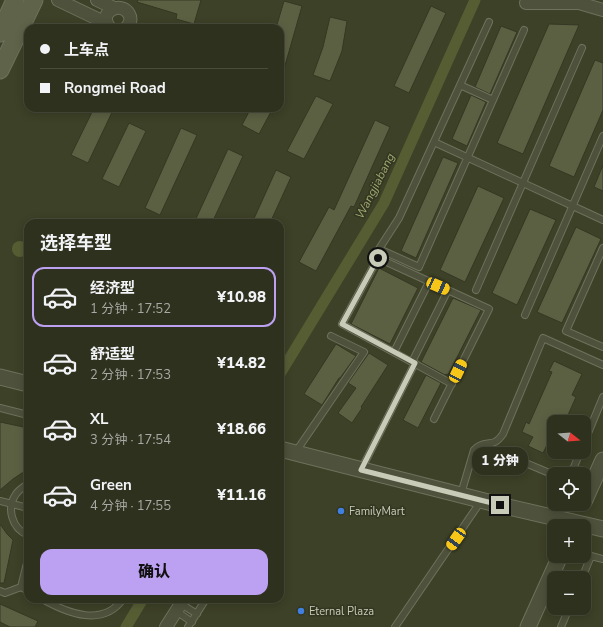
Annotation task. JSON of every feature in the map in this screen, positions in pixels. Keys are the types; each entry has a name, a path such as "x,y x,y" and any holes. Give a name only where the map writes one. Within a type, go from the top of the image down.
{"main road":[{"path":"0,33 15,0"},
{"path":"0,70 34,0"}],"street":[{"path":"58,0 106,24"},
{"path":"97,0 112,7 121,6 125,8 130,15 131,19 129,24"},
{"path":"526,3 579,3 603,10"},
{"path":"108,24 106,16 112,7"},
{"path":"0,377 24,383"},
{"path":"284,450 554,519"},
{"path":"591,487 603,460"},
{"path":"591,527 603,529"},
{"path":"528,627 557,563"},
{"path":"166,627 180,605"}],"lane":[{"path":"489,22 399,218 379,249 420,266 524,30"},
{"path":"476,290 582,48"},
{"path":"460,85 493,100"},
{"path":"525,315 603,136"},
{"path":"434,142 603,220"},
{"path":"603,248 566,331 603,347"},
{"path":"434,419 452,384 489,309 378,258 342,324 452,384"},
{"path":"394,352 429,282"},
{"path":"361,470 448,290"},
{"path":"296,453 364,352 331,336"},
{"path":"460,495 474,450 480,446 498,441 503,434 543,338 603,365"},
{"path":"591,426 603,397"},
{"path":"0,408 24,414"},
{"path":"483,445 547,473"},
{"path":"24,486 15,495 11,504 13,521 18,529 24,533"},
{"path":"0,500 24,507"},
{"path":"395,627 482,501"},
{"path":"585,571 591,556 603,559"},
{"path":"21,587 24,575"},
{"path":"0,591 5,593 21,587"},
{"path":"49,603 65,612 86,619 99,619 111,614 121,603"},
{"path":"180,605 190,624 204,603"},
{"path":"180,605 197,614"},
{"path":"561,627 566,615"}],"shaded area":[{"path":"17,242 23,242 24,255 20,257 13,252 12,249"}],"building":[{"path":"138,0 201,0 194,24 176,19 177,14 137,2"},
{"path":"284,1 302,6 284,69 284,24 277,24"},
{"path":"431,6 446,13 409,93 394,86"},
{"path":"330,17 347,21 342,51 330,81 313,75 323,47"},
{"path":"549,24 579,25 523,154 497,143"},
{"path":"501,26 517,32 490,94 475,87"},
{"path":"595,60 603,63 603,110 574,177 549,166"},
{"path":"471,95 486,102 467,146 452,139"},
{"path":"316,96 333,104 304,159 287,151"},
{"path":"92,112 112,112 88,163 71,155"},
{"path":"249,112 271,112 259,134 242,125"},
{"path":"375,120 390,127 354,207 351,206 316,271 299,262 329,207 334,210"},
{"path":"129,123 146,131 119,187 102,179"},
{"path":"181,128 197,135 160,215 145,208"},
{"path":"228,149 243,156 214,219 196,219"},
{"path":"443,157 458,163 416,258 401,251"},
{"path":"603,165 603,191 594,187"},
{"path":"276,170 291,177 272,219 254,219"},
{"path":"478,186 504,198 465,282 440,270"},
{"path":"530,209 556,220 517,305 492,293"},
{"path":"576,227 601,239 562,323 537,312"},
{"path":"379,268 418,288 390,344 351,324"},
{"path":"453,298 481,310 448,375 445,375 421,362"},
{"path":"336,344 356,356 339,378 322,405 304,394"},
{"path":"369,353 388,365 352,423 338,413 356,388 348,383"},
{"path":"554,361 582,374 572,395 576,397 568,415 547,415 547,445 543,453 528,446 533,437 522,432 526,422 529,424 552,372 549,371"},
{"path":"426,375 441,383 418,428 403,420"},
{"path":"0,422 24,427 24,472 0,490"},
{"path":"0,524 13,540 4,583 0,583"},
{"path":"0,604 38,621 35,627 10,627 0,622"}],"waterway":[{"name":"Wangjiabang","path":"284,367 384,203 475,0"},
{"name":"Wangjiabang","path":"126,627 141,603"}],"place":[{"name":"FamilyMart","path":"341,511"},
{"name":"Eternal Plaza","path":"301,611"}],"route":[{"path":"378,258 342,324 415,363 361,470 500,505"}]}
